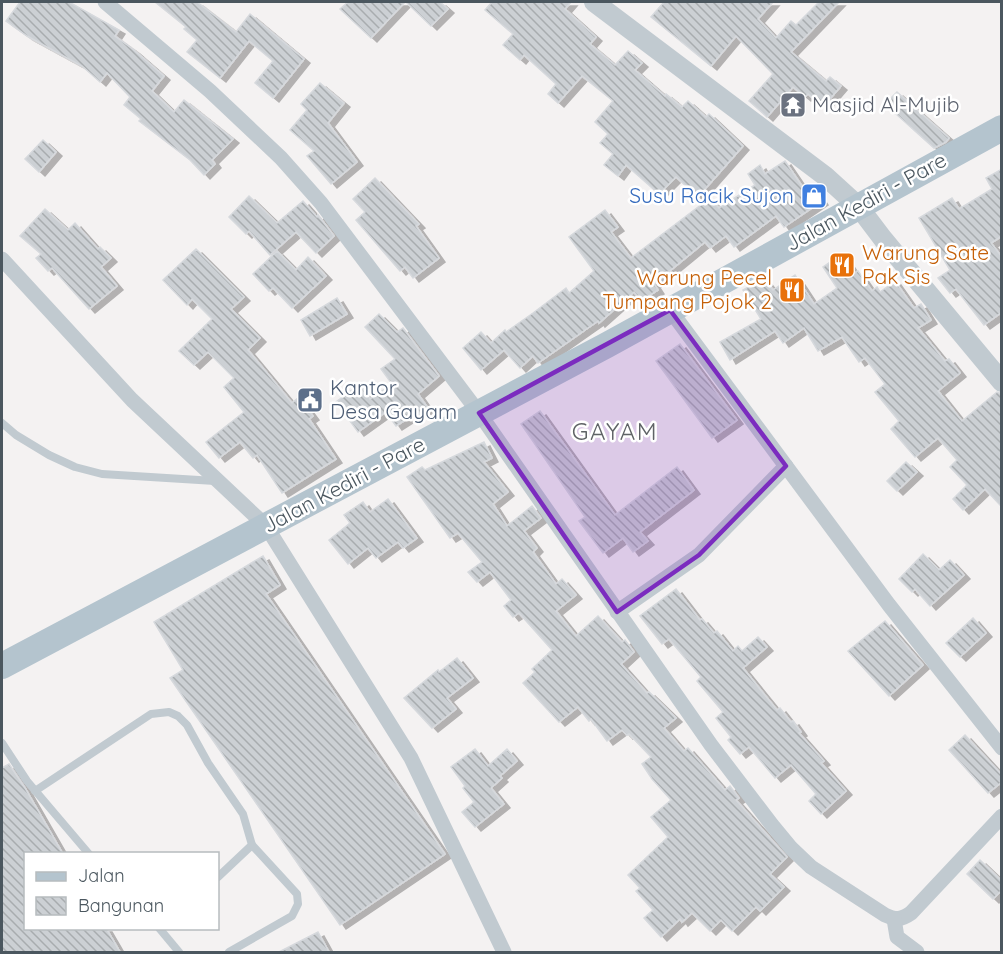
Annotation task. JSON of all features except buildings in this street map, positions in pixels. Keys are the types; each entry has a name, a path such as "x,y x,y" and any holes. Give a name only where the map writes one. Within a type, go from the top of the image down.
{"main road":[{"name":"Jalan Kediri - Pare","path":"2,666 670,310 1002,128"}],"street":[{"path":"105,2 210,91 281,158 321,203 479,412 711,745 791,848 811,867 894,919 903,919 1002,816"},
{"path":"594,2 825,176 858,206 1002,382"},
{"path":"2,259 132,400 266,526 411,758 504,952"},
{"path":"670,310 889,605 1002,748"},
{"path":"617,612 699,555 786,466"},
{"path":"894,919 897,937 917,952"}],"lane":[{"path":"2,423 16,435 49,455 75,467 102,474 220,482"},
{"path":"36,791 151,714 169,712 178,716 187,725 208,763 243,814 252,846 297,894 298,904 292,916 229,952"},
{"path":"2,743 36,791 87,852"},
{"path":"219,876 252,846"},
{"path":"161,930 179,952"}],"highlighted area":[{"path":"670,310 786,466 699,555 617,612 479,413"}],"place":[{"name":"Masjid Al-Mujib","path":"793,105"},
{"name":"Susu Racik Sujon","path":"814,196"},
{"name":"Warung Sate Pak Sis","path":"842,265"},
{"name":"Warung Pecel Tumpang Pojok 2","path":"792,290"},
{"name":"Kantor Desa Gayam","path":"310,400"}],"district":[{"name":"GAYAM","path":"615,432"}]}
